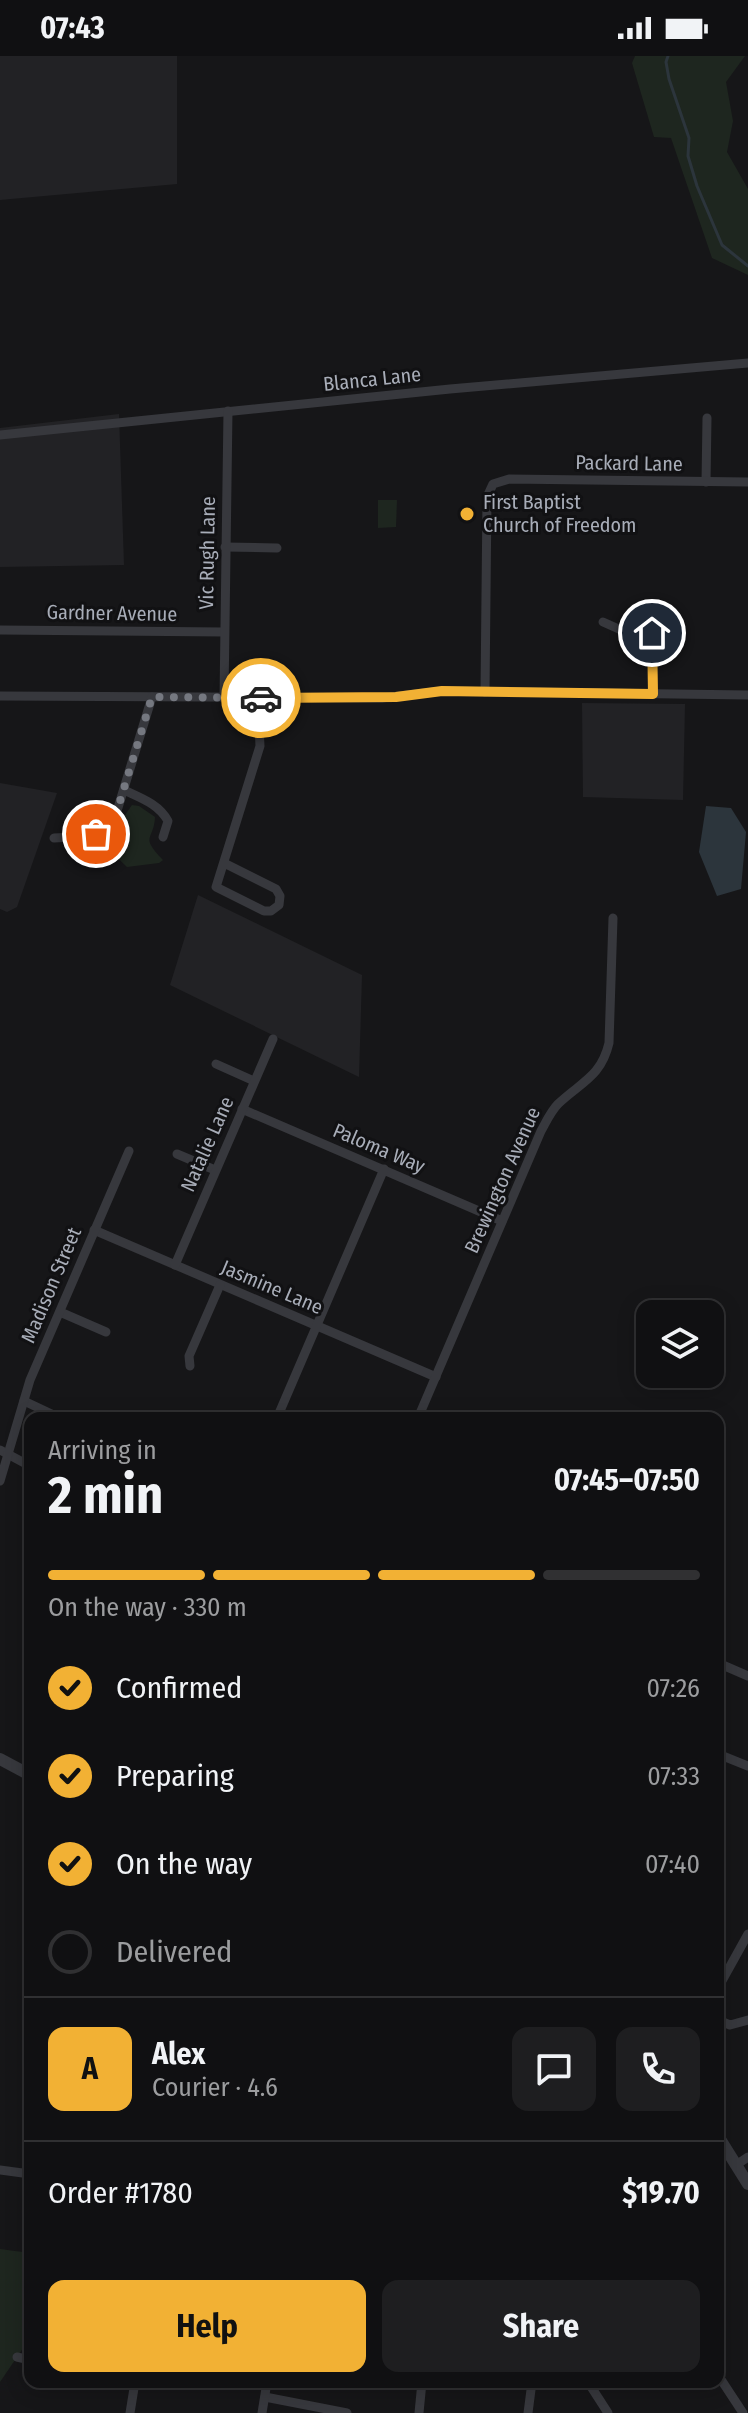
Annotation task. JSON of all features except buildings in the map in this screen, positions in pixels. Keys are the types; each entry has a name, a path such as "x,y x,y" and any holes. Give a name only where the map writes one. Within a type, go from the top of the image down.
{"street":[{"name":"Blanca Lane","path":"0,435 748,363"},
{"name":"Vic Rugh Lane","path":"224,697 228,411"},
{"path":"706,482 707,418"},
{"name":"Packard Lane","path":"485,692 487,497 493,484 509,479 748,482"},
{"path":"225,547 277,548"},
{"path":"603,622 621,630 648,630 652,633 653,694"},
{"name":"Gardner Avenue","path":"0,630 224,632"},
{"path":"0,696 382,698 442,691 748,695"},
{"path":"54,838 85,837 101,831 115,816 152,697"},
{"path":"224,863 276,889 280,896 279,905 271,911 264,911 216,887 260,746 259,726 264,698"},
{"path":"124,790 164,813 168,821 163,837"},
{"name":"Brewington Avenue","path":"421,1412 526,1163 555,1107 605,1061 609,1043 613,918"},
{"name":"Natalie Lane","path":"175,1265 273,1039"},
{"path":"216,1064 254,1081"},
{"name":"Paloma Way","path":"242,1109 502,1221"},
{"name":"Madison Street","path":"0,1481 4,1452 37,1364 129,1151"},
{"path":"177,1154 215,1170"},
{"path":"280,1412 384,1169"},
{"name":"Jasmine Lane","path":"94,1230 436,1377"},
{"path":"190,1366 189,1356 220,1285"},
{"path":"60,1312 106,1332"},
{"path":"24,1401 47,1412"},
{"path":"4,1452 24,1463"},
{"path":"724,1666 748,1676"},
{"path":"724,1756 748,1766"},
{"path":"0,1759 24,1772"},
{"path":"724,1977 748,1934"},
{"path":"724,2022 730,2025 748,2020"},
{"path":"724,2146 748,2184"},
{"path":"736,2165 748,2157"},
{"path":"0,2170 24,2173"},
{"path":"724,2384 743,2413"},
{"path":"130,2413 134,2388"},
{"path":"262,2413 266,2388"},
{"path":"419,2413 421,2388"},
{"path":"528,2413 531,2388"},
{"path":"592,2388 608,2413"},
{"path":"265,2397 347,2413"}],"shaded area":[{"path":"0,56 177,56 177,184 0,200"},
{"path":"635,56 745,56 726,82 733,121 727,152 748,189 748,275 712,258 671,138 654,137 632,63"},
{"path":"119,414 124,565 0,567 0,428"},
{"path":"378,500 397,500 396,527 378,528"},
{"path":"582,703 685,704 683,800 583,797"},
{"path":"0,783 57,793 17,907 7,912 0,909"},
{"path":"132,805 155,817 150,842 163,860 159,863 127,867 100,841 114,831"},
{"path":"706,806 731,808 746,832 741,889 717,896 699,852"},
{"path":"198,895 362,975 359,1077 170,985"},
{"path":"0,2249 24,2252 24,2347 0,2382"}],"waterway":[{"path":"668,56 669,79 689,138 688,156 697,186 722,245 748,266"}],"way so far":[{"path":"96,834 115,816 152,697 261,698"}],"place":[{"name":"First Baptist Church of Freedom","path":"467,514"}],"route":[{"path":"261,698 396,697 442,691 653,694 652,633"}]}
